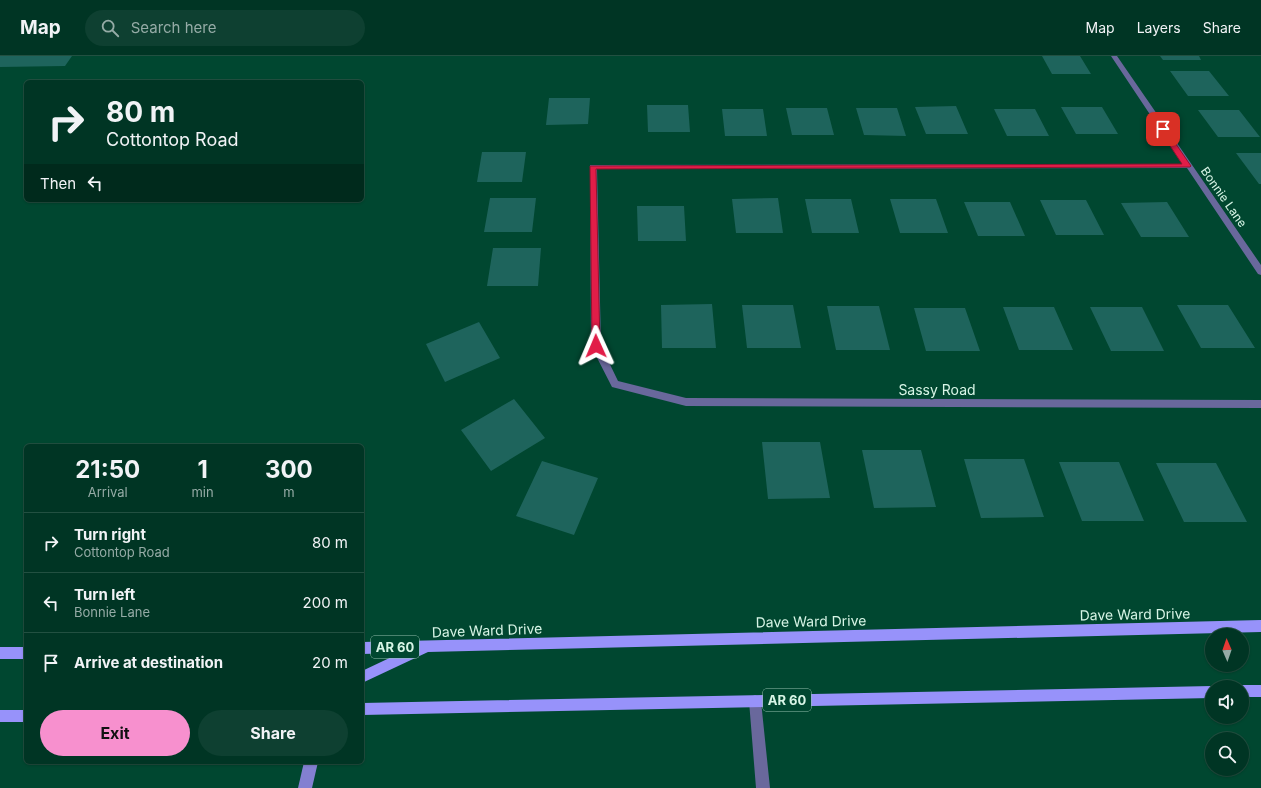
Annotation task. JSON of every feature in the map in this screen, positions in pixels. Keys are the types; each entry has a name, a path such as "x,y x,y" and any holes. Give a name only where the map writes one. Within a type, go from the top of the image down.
{"main road":[{"name":"Dave Ward Drive","path":"364,648 675,639 1261,626"},
{"path":"364,676 427,647"},
{"path":"0,653 24,653"},
{"path":"1249,691 1261,691"},
{"name":"AR 60","path":"364,709 1205,692"},
{"path":"0,716 24,716"},
{"path":"305,788 311,764"}],"street":[{"name":"Bonnie Lane","path":"1114,56 1187,166 1261,272"},
{"name":"Sassy Road","path":"1187,166 593,167 596,346 615,384 686,402 1261,404"},
{"path":"755,701 763,788"}],"building":[{"path":"0,56 72,56 65,66 0,67"},
{"path":"1042,56 1080,56 1091,74 1052,74"},
{"path":"1160,56 1199,56 1201,60 1163,60"},
{"path":"1170,71 1209,71 1229,96 1188,96"},
{"path":"549,98 590,98 588,124 546,125"},
{"path":"647,105 688,105 690,132 648,132"},
{"path":"956,106 968,134 926,134 915,107"},
{"path":"1061,107 1102,107 1118,134 1076,134"},
{"path":"786,108 827,108 834,135 792,135"},
{"path":"856,108 897,108 906,136 864,135"},
{"path":"722,109 763,109 767,136 725,136"},
{"path":"994,109 1035,109 1049,136 1007,136"},
{"path":"1198,110 1239,110 1260,137 1218,137"},
{"path":"482,152 526,152 522,182 477,182"},
{"path":"1236,153 1261,153 1261,184 1259,184"},
{"path":"490,198 536,198 532,232 484,232"},
{"path":"778,198 783,233 736,233 732,199"},
{"path":"805,199 851,199 859,233 812,233"},
{"path":"890,199 936,199 948,233 900,233"},
{"path":"1040,200 1086,200 1104,235 1056,235"},
{"path":"964,202 1010,202 1025,236 978,236"},
{"path":"1167,202 1189,237 1141,237 1121,203"},
{"path":"637,206 684,206 686,241 638,241"},
{"path":"493,248 541,248 538,286 487,286"},
{"path":"712,304 716,348 662,348 661,305"},
{"path":"742,305 793,305 801,348 747,348"},
{"path":"1177,305 1228,305 1255,348 1201,348"},
{"path":"827,306 879,306 890,350 836,350"},
{"path":"1003,307 1054,307 1073,350 1019,350"},
{"path":"1090,307 1142,307 1164,351 1111,351"},
{"path":"914,308 965,308 980,351 926,351"},
{"path":"479,322 500,358 445,382 426,344"},
{"path":"514,399 545,438 491,471 461,430"},
{"path":"762,442 820,442 830,498 768,499"},
{"path":"862,450 921,450 936,507 874,508"},
{"path":"964,459 1024,459 1044,517 981,518"},
{"path":"542,461 598,478 574,535 516,516"},
{"path":"1059,462 1119,462 1144,521 1082,521"},
{"path":"1156,463 1216,463 1247,522 1184,522"}],"route":[{"path":"596,346 593,167 1187,166 1163,129"}]}
